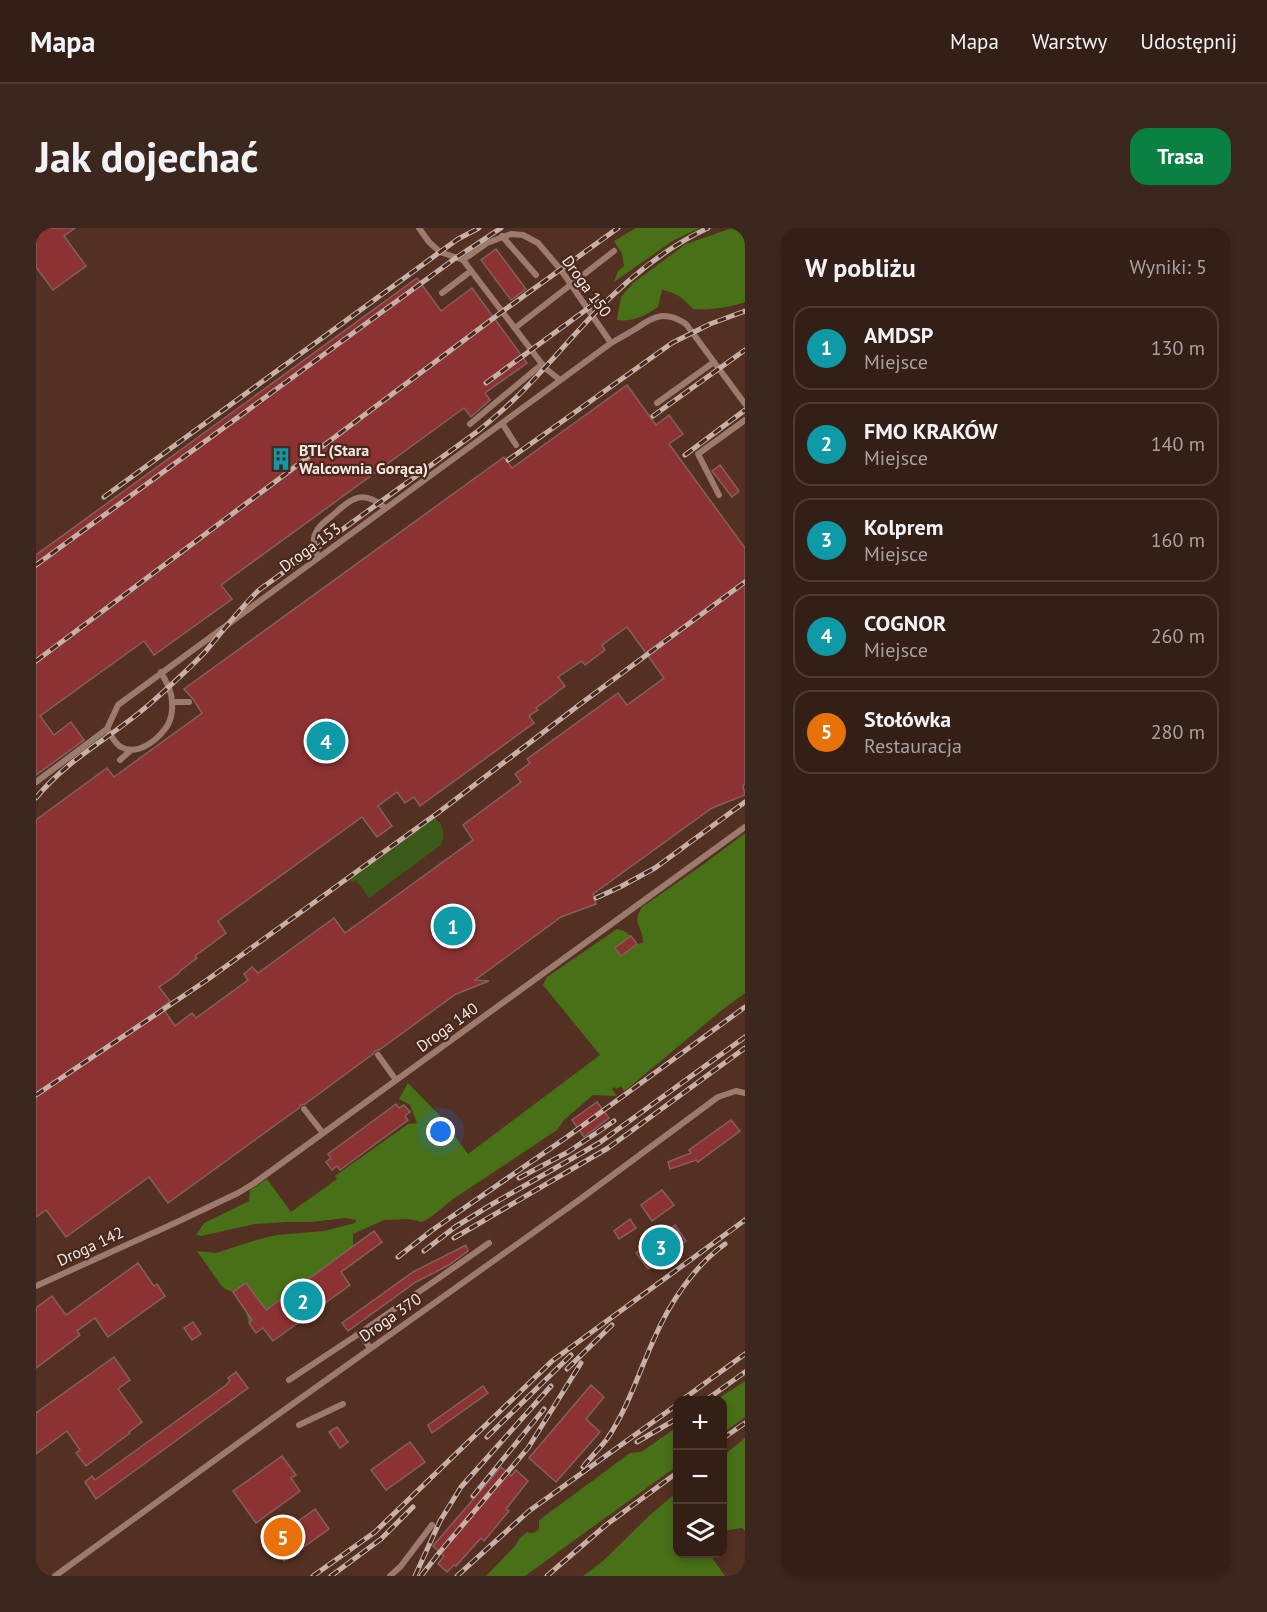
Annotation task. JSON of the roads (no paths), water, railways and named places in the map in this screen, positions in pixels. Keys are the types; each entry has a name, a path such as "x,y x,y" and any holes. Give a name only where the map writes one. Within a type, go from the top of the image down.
{"lane":[{"path":"419,228 440,252 464,260 542,364 560,380"},
{"name":"Droga 150","path":"502,236 524,235 538,243 561,270 612,343"},
{"path":"464,260 502,236 536,275"},
{"path":"516,328 614,251"},
{"path":"442,293 471,271"},
{"path":"612,343 648,320 664,315 676,317 686,324 745,404"},
{"name":"Droga 153","path":"36,782 107,729 117,705 160,672 612,343"},
{"path":"657,403 714,362"},
{"path":"470,424 542,364"},
{"path":"719,495 698,454 745,420"},
{"path":"502,423 516,445"},
{"path":"318,557 314,548 317,531 350,500 360,497 370,498 385,508"},
{"path":"120,760 130,750 147,745 166,728 172,715 170,689 160,672"},
{"path":"172,702 189,702"},
{"path":"107,729 117,744 130,750"},
{"name":"Droga 140","path":"155,1232 253,1184 745,827"},
{"path":"378,1055 396,1080"},
{"name":"Droga 370","path":"55,1576 579,1200 718,1097 736,1091 745,1093"},
{"path":"304,1109 323,1133"},
{"name":"Droga 142","path":"36,1286 155,1232"},
{"path":"289,1380 489,1243"},
{"path":"360,1333 370,1348"},
{"path":"299,1425 343,1404"},
{"path":"390,1576 401,1566 432,1525"}],"railway":[{"path":"104,497 458,239 479,228"},
{"path":"36,565 457,257 501,228"},
{"path":"36,661 503,311 618,228"},
{"path":"36,798 62,771 137,714 179,678 259,590 478,431 539,374 618,290 660,256 708,228"},
{"path":"486,383 598,301"},
{"path":"508,460 672,343 710,324 745,311"},
{"path":"653,416 745,350"},
{"path":"685,455 745,410"},
{"path":"36,1095 207,980 439,812 745,582"},
{"path":"596,898 655,868 745,802"},
{"path":"398,1257 431,1231 567,1137 745,1007"},
{"path":"424,1251 455,1227 489,1206 599,1143 745,1037"},
{"path":"454,1238 608,1148 745,1048"},
{"path":"519,1178 568,1152 614,1121"},
{"path":"313,1576 375,1532 552,1361 745,1220"},
{"path":"583,1467 607,1439 614,1427 660,1326 675,1299 693,1274 725,1244"},
{"path":"567,1369 612,1325"},
{"path":"687,1396 745,1354"},
{"path":"487,1437 571,1355"},
{"path":"421,1576 528,1448 581,1363"},
{"path":"712,1396 745,1372"},
{"path":"415,1576 440,1521 461,1487 551,1386"},
{"path":"457,1576 529,1511 673,1408"},
{"path":"473,1496 544,1409"},
{"path":"637,1442 673,1421"},
{"path":"727,1436 745,1423"},
{"path":"547,1576 606,1525 673,1476"},
{"path":"331,1576 381,1539 413,1507"}],"place":[{"name":"BTL (Stara Walcownia Gorąca)","path":"281,459"},
{"name":"COGNOR","path":"326,741"},
{"name":"AMDSP","path":"453,926"},
{"name":"Kolprem","path":"661,1247"},
{"name":"FMO KRAKÓW","path":"303,1301"},
{"name":"Stołówka","path":"283,1537"}]}
